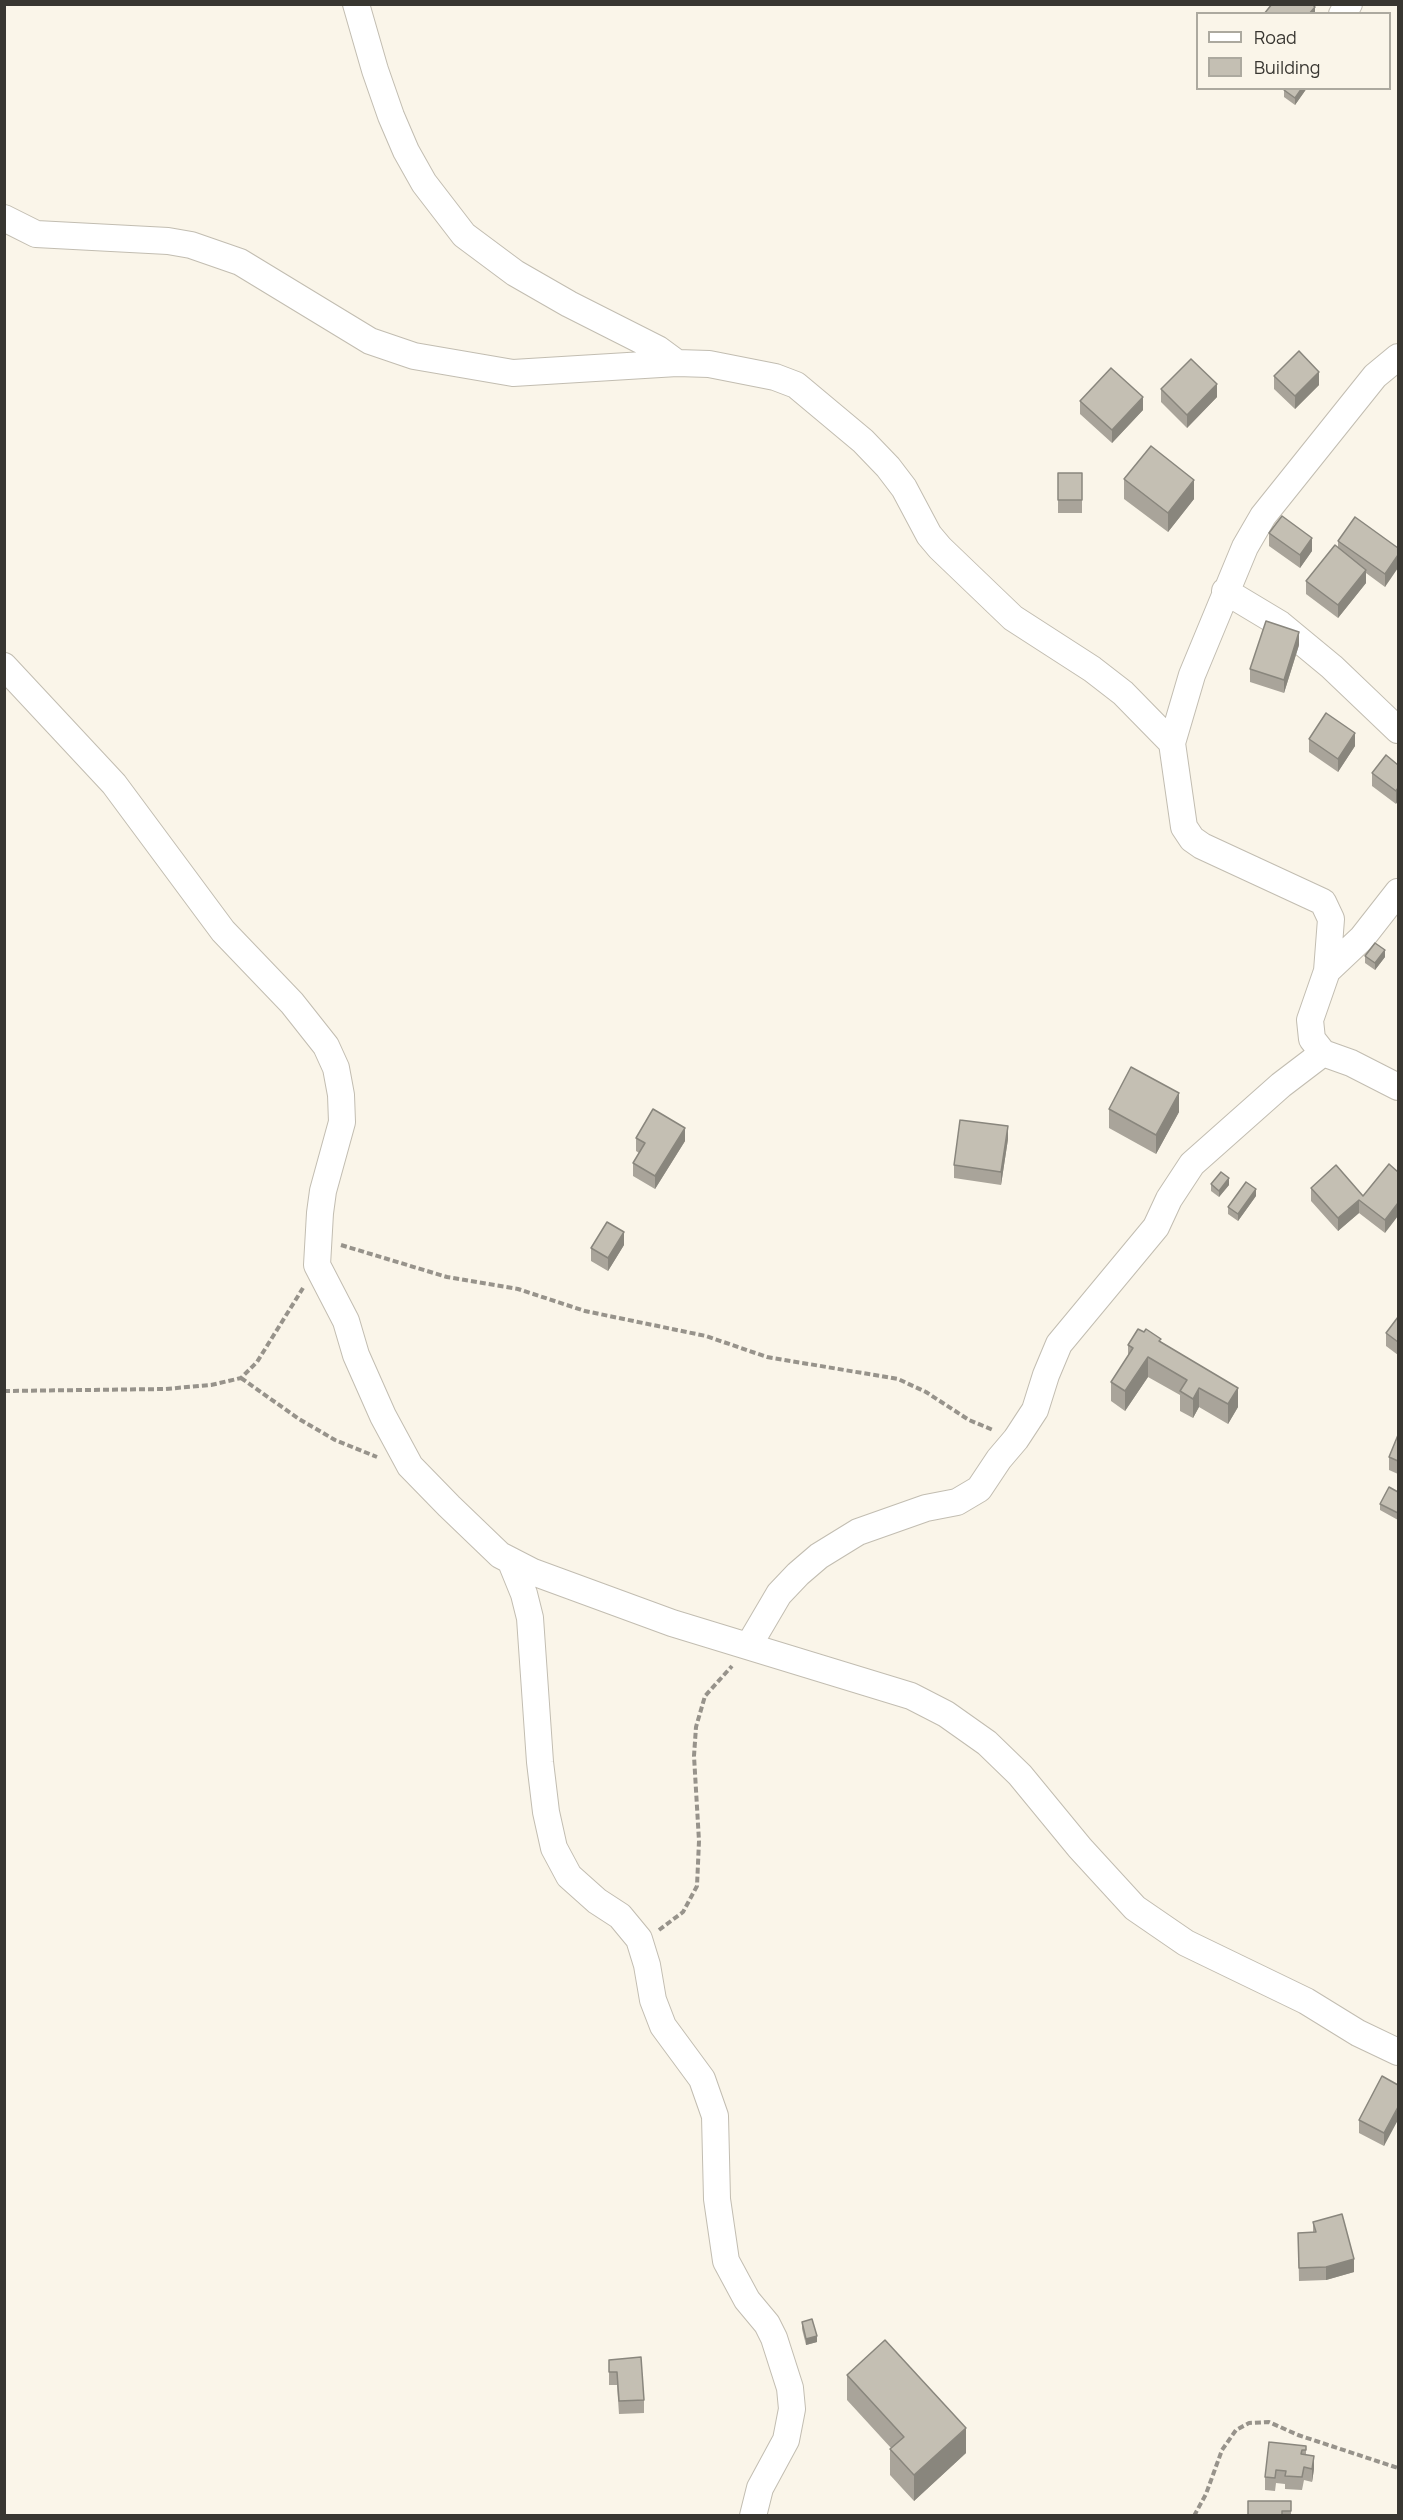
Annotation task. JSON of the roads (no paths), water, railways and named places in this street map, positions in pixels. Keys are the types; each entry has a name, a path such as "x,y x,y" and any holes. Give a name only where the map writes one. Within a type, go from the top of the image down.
{"street":[{"path":"356,4 375,70 406,151 424,183 465,235 515,273 568,304 649,344 677,363"},
{"path":"4,218 36,234 168,241 192,245 240,262 370,341 414,356 513,373 677,363 709,364 775,377 796,385 863,441 888,467 904,488 929,535 1013,618 1099,674 1123,693 1172,743"},
{"path":"1398,357 1375,376 1263,516 1245,547 1225,591 1192,675 1172,743 1184,827 1192,839 1202,846 1323,902 1331,919 1327,971 1310,1020 1312,1039 1323,1053 1351,1063 1398,1087"},
{"path":"1225,591 1280,624 1332,667 1398,730"},
{"path":"4,666 114,784 223,931 292,1003 326,1046 338,1077 342,1122 321,1202 317,1265 346,1321 356,1355 383,1416 410,1466 448,1506 511,1562 672,1623 911,1696 946,1714 987,1743 1020,1774 1080,1848 1135,1908 1186,1943 1306,2001 1358,2033 1398,2052"},
{"path":"1327,971 1362,938 1398,892"},
{"path":"748,1645 779,1594 819,1556 858,1532 926,1508 957,1502 979,1489 1035,1410 1059,1344 1156,1227 1169,1199 1192,1164 1273,1091 1323,1053"},
{"path":"511,1562 524,1594 530,1618 540,1762 546,1812 554,1848 569,1876 597,1901 620,1916 639,1939 647,1965 653,2000 663,2026 702,2079 712,2102 716,2130 717,2199 726,2261 747,2300 767,2324 774,2338 790,2388 792,2409 786,2440 760,2488 753,2516"}]}
